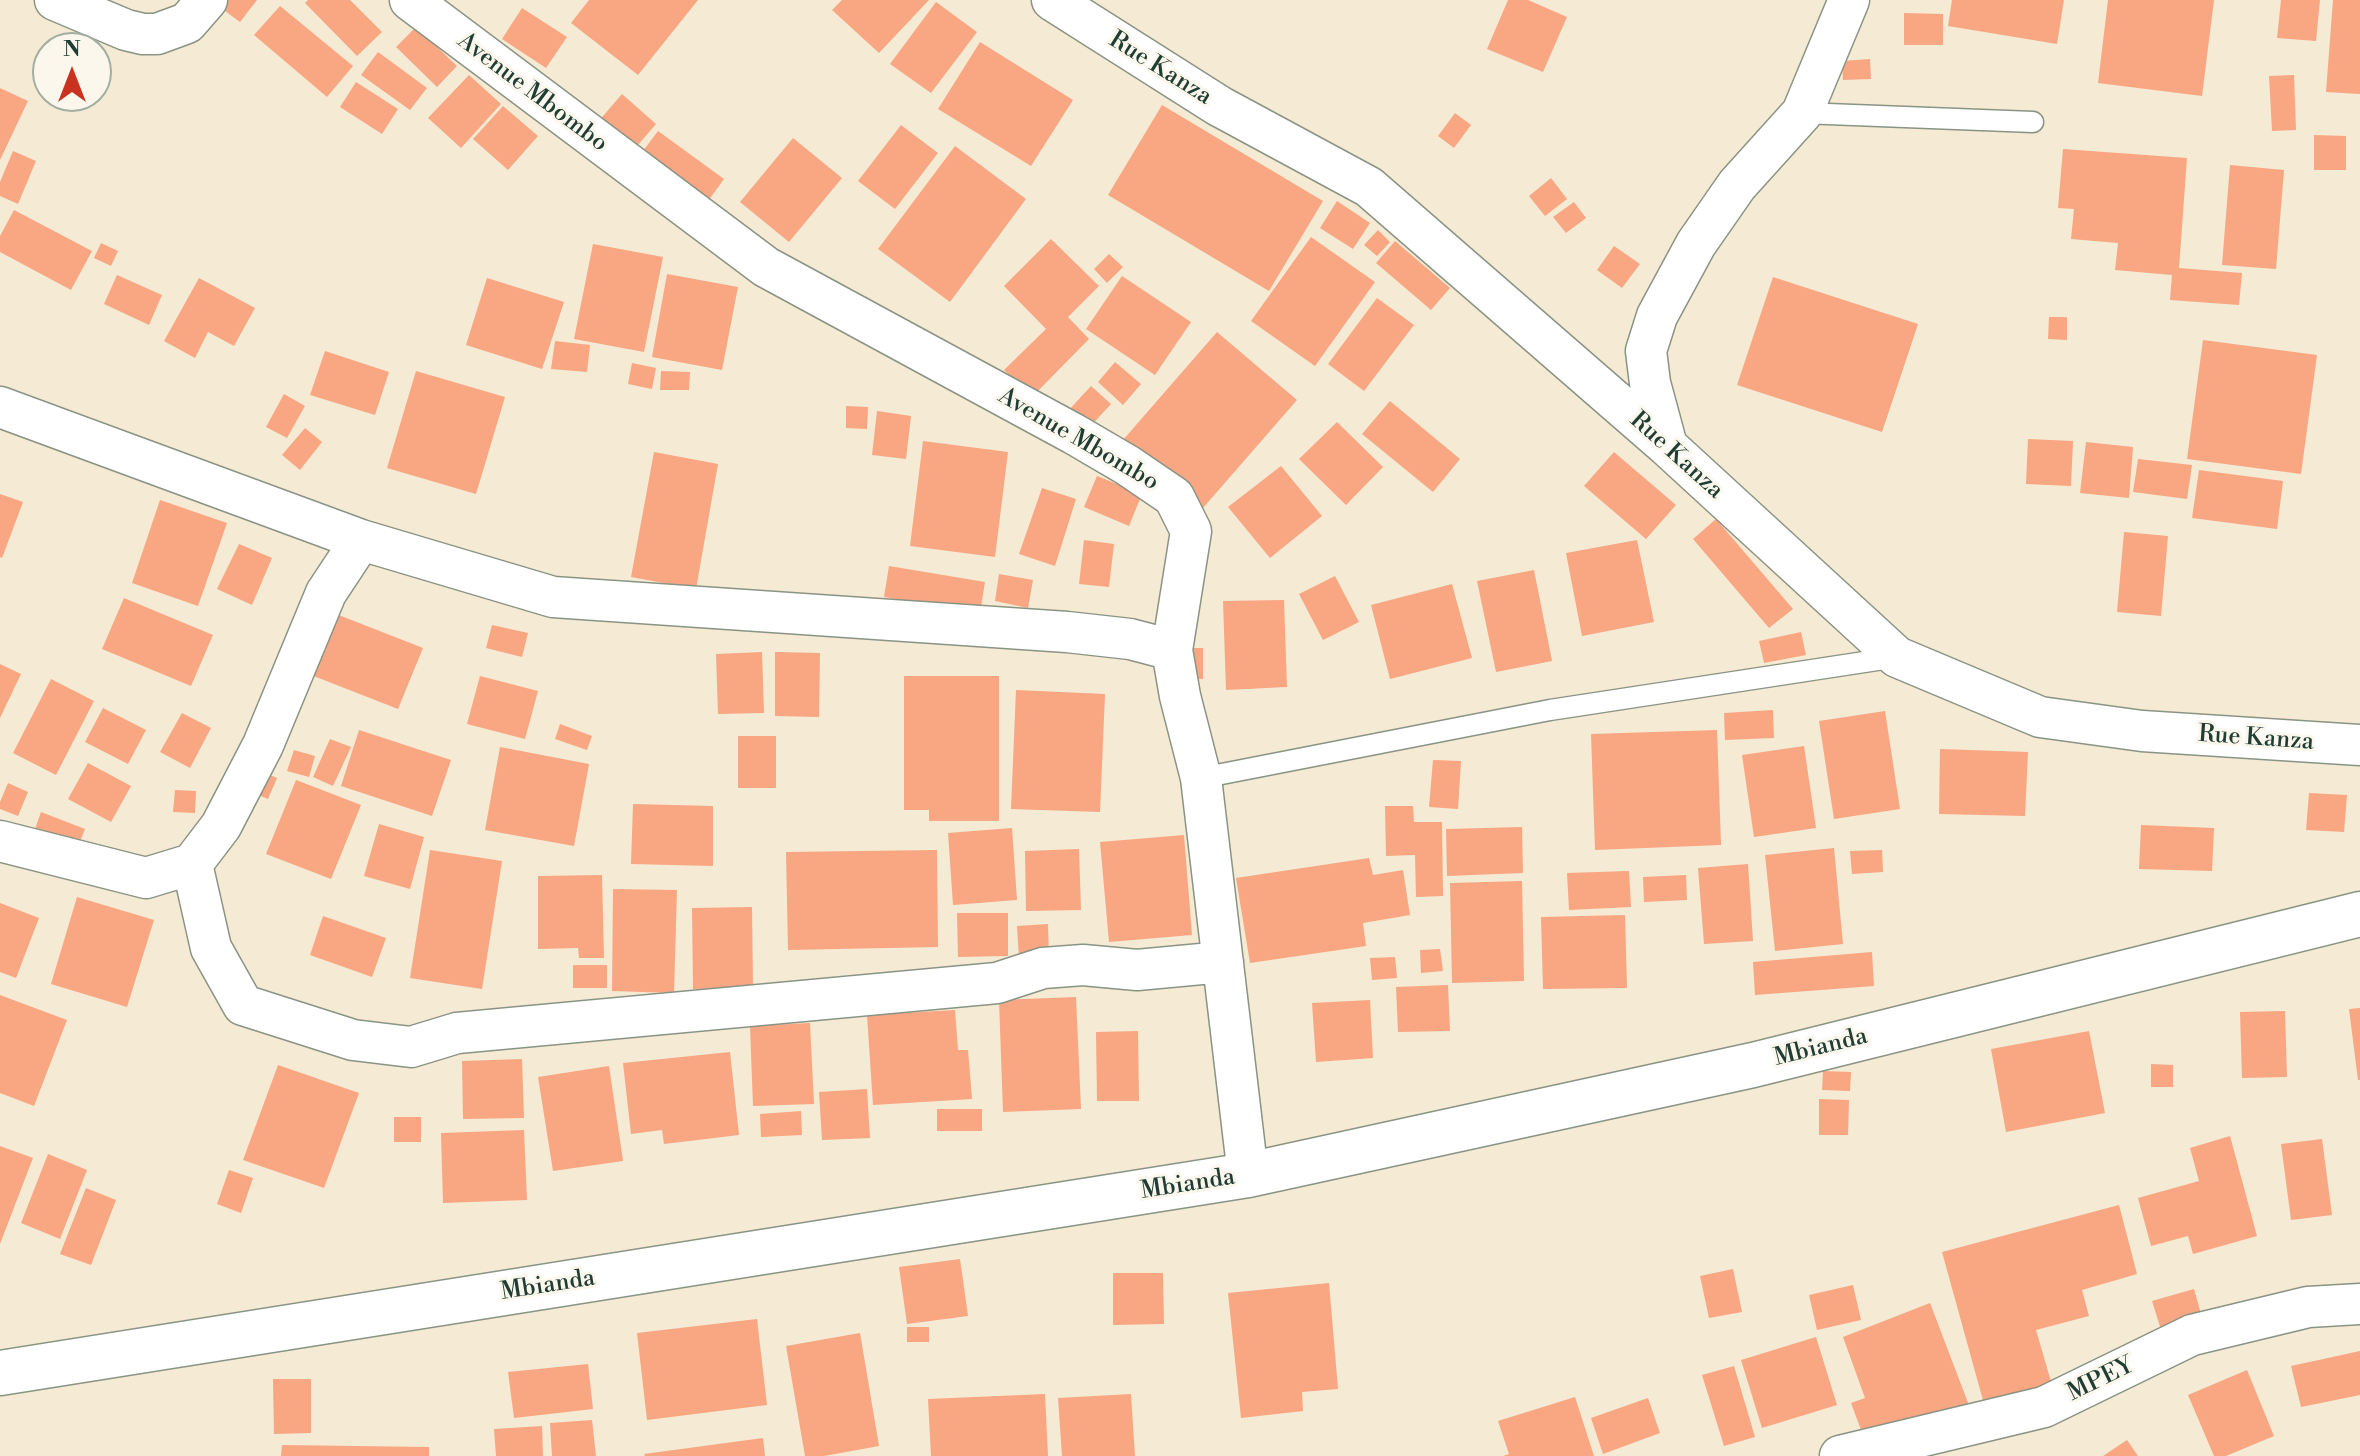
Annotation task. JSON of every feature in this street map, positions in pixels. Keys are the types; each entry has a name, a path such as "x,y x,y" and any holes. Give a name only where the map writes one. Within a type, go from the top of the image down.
{"street":[{"path":"55,0 143,34 157,34 187,23 207,0"},
{"name":"Avenue Mbombo","path":"410,0 766,267 1074,434 1174,497 1191,531 1172,650 1201,778 1248,1175"},
{"name":"Rue Kanza","path":"1052,0 1219,106 1369,187 1667,446 1897,657 2040,717 2142,731 2360,745"},
{"path":"1667,446 1650,383 1646,351 1657,316 1696,244 1737,185 1802,113 1849,0"},
{"path":"0,407 361,540 553,597 1067,632 1130,639 1172,650"},
{"path":"0,841 146,878 192,864 221,826 263,745 326,593 361,540"},
{"path":"192,864 211,948 243,1005 353,1040 411,1047 457,1033 997,983 1043,968 1083,965 1137,970 1223,962"},
{"name":"Mbianda","path":"0,1373 1248,1175 1753,1065 2360,914"},
{"name":"MPEY","path":"1840,1456 2044,1407 2192,1335 2308,1307 2360,1304"}],"lane":[{"path":"1802,113 2033,122"},
{"path":"1201,778 1550,710 1897,657"}],"building":[{"path":"228,0 257,0 240,22 221,8"},
{"path":"308,0 350,0 382,32 357,56 305,3"},
{"path":"589,0 698,0 638,75 571,23"},
{"path":"842,0 929,0 879,53 832,10"},
{"path":"1508,0 1528,0 1567,17 1543,72 1487,49"},
{"path":"1952,0 2064,0 2057,44 1948,26"},
{"path":"2108,0 2214,0 2202,96 2098,83"},
{"path":"2281,0 2320,0 2316,41 2277,38"},
{"path":"2333,0 2360,0 2360,94 2326,92"},
{"path":"936,2 977,32 931,93 890,64"},
{"path":"280,6 353,66 327,97 254,35"},
{"path":"522,8 567,37 546,68 502,39"},
{"path":"1904,13 1943,14 1943,45 1904,45"},
{"path":"416,27 457,66 437,87 396,47"},
{"path":"980,42 1073,100 1031,166 938,109"},
{"path":"378,52 427,88 410,110 361,75"},
{"path":"1870,59 1871,79 1843,80 1842,61"},
{"path":"469,75 501,104 461,148 428,118"},
{"path":"2294,75 2296,130 2272,131 2269,76"},
{"path":"356,82 398,109 382,134 340,107"},
{"path":"0,88 28,101 0,160"},
{"path":"622,94 656,124 631,153 597,123"},
{"path":"1162,105 1323,201 1269,291 1108,195"},
{"path":"503,106 538,136 508,170 473,139"},
{"path":"1455,113 1471,125 1454,148 1438,136"},
{"path":"901,125 938,153 895,209 858,181"},
{"path":"658,131 724,179 703,208 637,159"},
{"path":"2314,135 2346,136 2346,170 2314,170"},
{"path":"793,138 842,178 789,242 740,202"},
{"path":"955,146 1026,199 950,302 878,249"},
{"path":"2063,149 2187,158 2179,268 2242,273 2239,305 2170,300 2172,275 2115,270 2118,243 2071,239 2074,209 2058,208"},
{"path":"13,151 36,161 18,204 0,196 0,182"},
{"path":"2230,165 2284,170 2276,269 2222,265"},
{"path":"1551,178 1567,199 1545,216 1529,196"},
{"path":"1337,201 1370,223 1353,249 1320,228"},
{"path":"1574,202 1586,218 1566,233 1553,217"},
{"path":"14,210 92,251 71,290 0,252 0,236"},
{"path":"1378,230 1390,242 1377,256 1364,245"},
{"path":"1311,237 1375,282 1315,366 1251,321"},
{"path":"1051,239 1099,286 1068,317 1089,339 1032,397 1004,370 1046,329 1004,286"},
{"path":"1395,241 1450,288 1431,310 1376,263"},
{"path":"101,243 118,251 111,266 94,258"},
{"path":"593,244 663,257 644,352 574,339"},
{"path":"1614,246 1640,264 1622,288 1597,270"},
{"path":"1109,254 1123,267 1107,283 1094,269"},
{"path":"667,274 738,287 722,370 652,357"},
{"path":"117,275 162,295 149,325 104,304"},
{"path":"1122,276 1191,322 1155,375 1086,329"},
{"path":"1773,277 1918,324 1882,432 1737,385"},
{"path":"199,278 255,308 234,346 208,332 195,358 164,341"},
{"path":"487,278 564,302 542,369 466,345"},
{"path":"1377,298 1414,325 1364,391 1328,364"},
{"path":"2049,317 2067,317 2067,340 2048,339"},
{"path":"1217,332 1297,400 1203,508 1123,440"},
{"path":"2203,340 2317,355 2301,474 2187,459"},
{"path":"555,341 590,345 587,372 551,369"},
{"path":"325,351 389,372 375,415 310,395"},
{"path":"1115,362 1141,384 1123,405 1098,382"},
{"path":"632,363 656,368 652,389 628,384"},
{"path":"416,371 505,397 476,494 387,468"},
{"path":"661,371 690,372 689,390 660,390"},
{"path":"1091,386 1111,404 1088,429 1068,411"},
{"path":"284,394 305,406 287,438 266,427"},
{"path":"1390,401 1460,459 1433,492 1362,434"},
{"path":"846,406 868,407 867,429 846,428"},
{"path":"877,411 911,416 906,459 872,455"},
{"path":"1337,422 1383,467 1346,505 1299,459"},
{"path":"305,428 322,442 300,470 282,455"},
{"path":"2028,439 2073,441 2071,486 2026,484"},
{"path":"923,441 1008,452 995,557 910,546"},
{"path":"2086,442 2133,447 2129,498 2080,493"},
{"path":"654,452 718,464 696,589 631,577"},
{"path":"1614,452 1676,505 1646,539 1584,486"},
{"path":"2138,459 2192,465 2187,499 2133,492"},
{"path":"1281,466 1322,516 1270,558 1228,507"},
{"path":"2199,470 2283,481 2277,529 2192,518"},
{"path":"1097,476 1142,494 1129,526 1084,507"},
{"path":"1042,488 1076,499 1055,566 1019,554"},
{"path":"0,494 23,502 2,558 0,557"},
{"path":"160,500 227,523 198,606 132,583"},
{"path":"1716,519 1793,609 1769,628 1693,539"},
{"path":"2124,532 2168,536 2161,616 2117,612"},
{"path":"1084,540 1114,544 1109,587 1079,584"},
{"path":"1637,540 1654,622 1582,636 1566,553"},
{"path":"239,544 272,558 252,605 217,589"},
{"path":"889,566 985,582 980,613 884,597"},
{"path":"1534,570 1552,661 1496,672 1477,581"},
{"path":"999,574 1033,580 1028,608 995,601"},
{"path":"1335,576 1359,622 1323,640 1299,594"},
{"path":"1452,584 1472,658 1390,679 1371,605"},
{"path":"124,598 213,635 191,686 102,649"},
{"path":"1284,600 1287,687 1226,690 1223,601"},
{"path":"331,612 423,648 398,709 306,673"},
{"path":"492,625 528,633 522,657 486,648"},
{"path":"1801,632 1806,655 1764,663 1759,641"},
{"path":"1183,648 1203,648 1203,679 1183,679"},
{"path":"762,652 764,713 718,714 716,654"},
{"path":"775,652 820,653 819,717 775,716"},
{"path":"0,664 21,674 0,718"},
{"path":"480,676 538,691 525,739 467,724"},
{"path":"904,676 999,676 999,821 929,821 929,810 904,810"},
{"path":"51,679 94,701 56,775 13,753"},
{"path":"1016,690 1105,694 1100,812 1011,809"},
{"path":"103,708 146,730 128,764 85,742"},
{"path":"1773,710 1774,738 1725,740 1724,713"},
{"path":"1885,711 1900,809 1834,819 1819,721"},
{"path":"182,713 211,728 190,768 160,752"},
{"path":"560,724 592,736 587,750 555,739"},
{"path":"359,730 451,760 432,816 341,786"},
{"path":"1717,730 1721,845 1595,850 1591,734"},
{"path":"738,736 776,736 776,788 738,788"},
{"path":"330,739 351,747 333,786 313,777"},
{"path":"1804,746 1816,828 1754,837 1742,755"},
{"path":"500,747 589,764 574,846 485,830"},
{"path":"1940,749 2028,752 2025,816 1939,814"},
{"path":"294,750 315,756 309,777 287,771"},
{"path":"1433,760 1461,761 1458,809 1429,807"},
{"path":"88,763 131,786 111,822 68,799"},
{"path":"258,770 277,778 268,799 249,791"},
{"path":"296,780 361,805 331,879 266,854"},
{"path":"8,783 28,792 18,816 0,809"},
{"path":"175,790 196,791 195,813 173,812"},
{"path":"2309,793 2347,795 2344,832 2306,830"},
{"path":"633,804 713,806 713,866 631,864"},
{"path":"1385,806 1413,806 1414,822 1442,822 1443,896 1416,897 1415,855 1386,856"},
{"path":"41,812 85,829 76,851 33,835"},
{"path":"379,824 424,837 410,889 364,876"},
{"path":"2141,825 2214,828 2212,871 2139,869"},
{"path":"1522,827 1523,873 1447,876 1446,829"},
{"path":"1012,828 1017,900 953,905 948,833"},
{"path":"1184,835 1192,935 1109,942 1100,842"},
{"path":"1834,848 1843,944 1775,951 1765,855"},
{"path":"1079,849 1081,910 1026,911 1025,851"},
{"path":"430,850 502,861 482,989 410,978"},
{"path":"937,850 938,947 788,950 786,852"},
{"path":"1882,850 1883,872 1852,874 1850,851"},
{"path":"1369,858 1373,875 1403,870 1410,915 1363,923 1366,946 1250,963 1236,878"},
{"path":"1748,864 1753,941 1704,944 1698,868"},
{"path":"1629,871 1631,907 1569,910 1567,873"},
{"path":"602,875 604,958 579,958 578,948 538,949 538,876"},
{"path":"1686,875 1687,900 1644,902 1643,877"},
{"path":"1522,881 1524,981 1452,983 1450,883"},
{"path":"613,889 677,890 674,993 612,991"},
{"path":"77,897 154,920 127,1007 51,984"},
{"path":"0,903 39,918 16,978 0,972"},
{"path":"752,907 753,988 693,989 692,908"},
{"path":"957,913 1008,913 1008,956 958,957"},
{"path":"1625,915 1627,988 1543,989 1541,917"},
{"path":"323,916 386,938 372,977 310,955"},
{"path":"1048,924 1049,958 1019,958 1017,926"},
{"path":"1440,949 1443,971 1421,973 1420,950"},
{"path":"1872,952 1874,986 1755,995 1753,962"},
{"path":"1395,957 1397,978 1372,980 1370,958"},
{"path":"573,965 607,965 607,988 573,988"},
{"path":"1448,985 1450,1031 1398,1032 1396,987"},
{"path":"0,995 67,1020 34,1106 0,1093"},
{"path":"1076,997 1081,1109 1003,1112 999,1000"},
{"path":"1370,1000 1373,1058 1316,1062 1312,1003"},
{"path":"2360,1008 2360,1080 2358,1080 2349,1009"},
{"path":"955,1010 958,1050 968,1050 972,1099 873,1105 867,1015"},
{"path":"2285,1011 2287,1077 2242,1078 2240,1012"},
{"path":"810,1023 814,1104 753,1106 750,1026"},
{"path":"1138,1031 1139,1101 1097,1101 1096,1032"},
{"path":"2089,1031 2105,1113 2006,1132 1991,1049"},
{"path":"730,1052 739,1135 664,1144 662,1130 631,1134 623,1063"},
{"path":"522,1059 524,1118 463,1119 462,1061"},
{"path":"2151,1064 2173,1065 2173,1087 2151,1087"},
{"path":"278,1065 359,1093 324,1188 243,1160"},
{"path":"609,1066 623,1161 553,1171 538,1077"},
{"path":"1823,1071 1851,1072 1850,1091 1822,1090"},
{"path":"867,1089 870,1138 822,1140 819,1092"},
{"path":"1819,1099 1849,1100 1848,1135 1819,1135"},
{"path":"937,1109 982,1109 982,1131 937,1131"},
{"path":"801,1111 802,1135 761,1137 760,1114"},
{"path":"394,1117 421,1117 421,1142 394,1142"},
{"path":"524,1130 527,1200 443,1203 441,1133"},
{"path":"2230,1136 2257,1236 2193,1254 2188,1236 2151,1246 2138,1198 2199,1181 2190,1148"},
{"path":"2322,1139 2332,1215 2291,1220 2281,1144"},
{"path":"0,1146 33,1158 0,1244"},
{"path":"48,1154 87,1170 60,1239 21,1223"},
{"path":"229,1170 253,1178 241,1213 217,1204"},
{"path":"86,1188 116,1200 91,1265 60,1254"},
{"path":"2119,1205 2137,1274 2082,1290 2089,1316 2036,1330 2052,1385 1984,1404 1942,1252"},
{"path":"960,1259 968,1316 907,1324 899,1267"},
{"path":"1733,1269 1742,1312 1709,1318 1700,1276"},
{"path":"1113,1273 1163,1273 1164,1324 1113,1325"},
{"path":"1329,1283 1338,1389 1302,1392 1303,1411 1241,1418 1228,1293"},
{"path":"1853,1285 1861,1320 1817,1330 1809,1295"},
{"path":"2194,1289 2203,1321 2162,1333 2152,1301"},
{"path":"1930,1303 1970,1408 1867,1446 1851,1403 1865,1398 1843,1337"},
{"path":"757,1319 767,1405 647,1420 637,1333"},
{"path":"907,1327 929,1327 929,1342 907,1342"},
{"path":"860,1333 879,1446 824,1456 805,1456 786,1346"},
{"path":"1816,1337 1837,1405 1762,1428 1741,1360"},
{"path":"2360,1351 2360,1395 2301,1407 2291,1366"},
{"path":"588,1364 593,1409 514,1418 508,1372"},
{"path":"1734,1366 1755,1437 1724,1446 1702,1375"},
{"path":"2247,1370 2274,1436 2226,1456 2214,1456 2188,1395"},
{"path":"273,1379 311,1379 311,1433 274,1434"},
{"path":"1045,1394 1048,1456 931,1456 928,1399"},
{"path":"1131,1394 1135,1456 1062,1456 1058,1398"},
{"path":"1575,1397 1594,1456 1503,1456 1509,1454 1498,1421"},
{"path":"1648,1398 1660,1433 1603,1454 1591,1418"},
{"path":"592,1420 596,1456 552,1456 550,1423"},
{"path":"542,1426 543,1456 496,1456 494,1429"},
{"path":"763,1438 765,1456 644,1454"},
{"path":"2127,1440 2138,1456 2103,1456"},
{"path":"282,1445 429,1447 429,1456 281,1456"}]}
